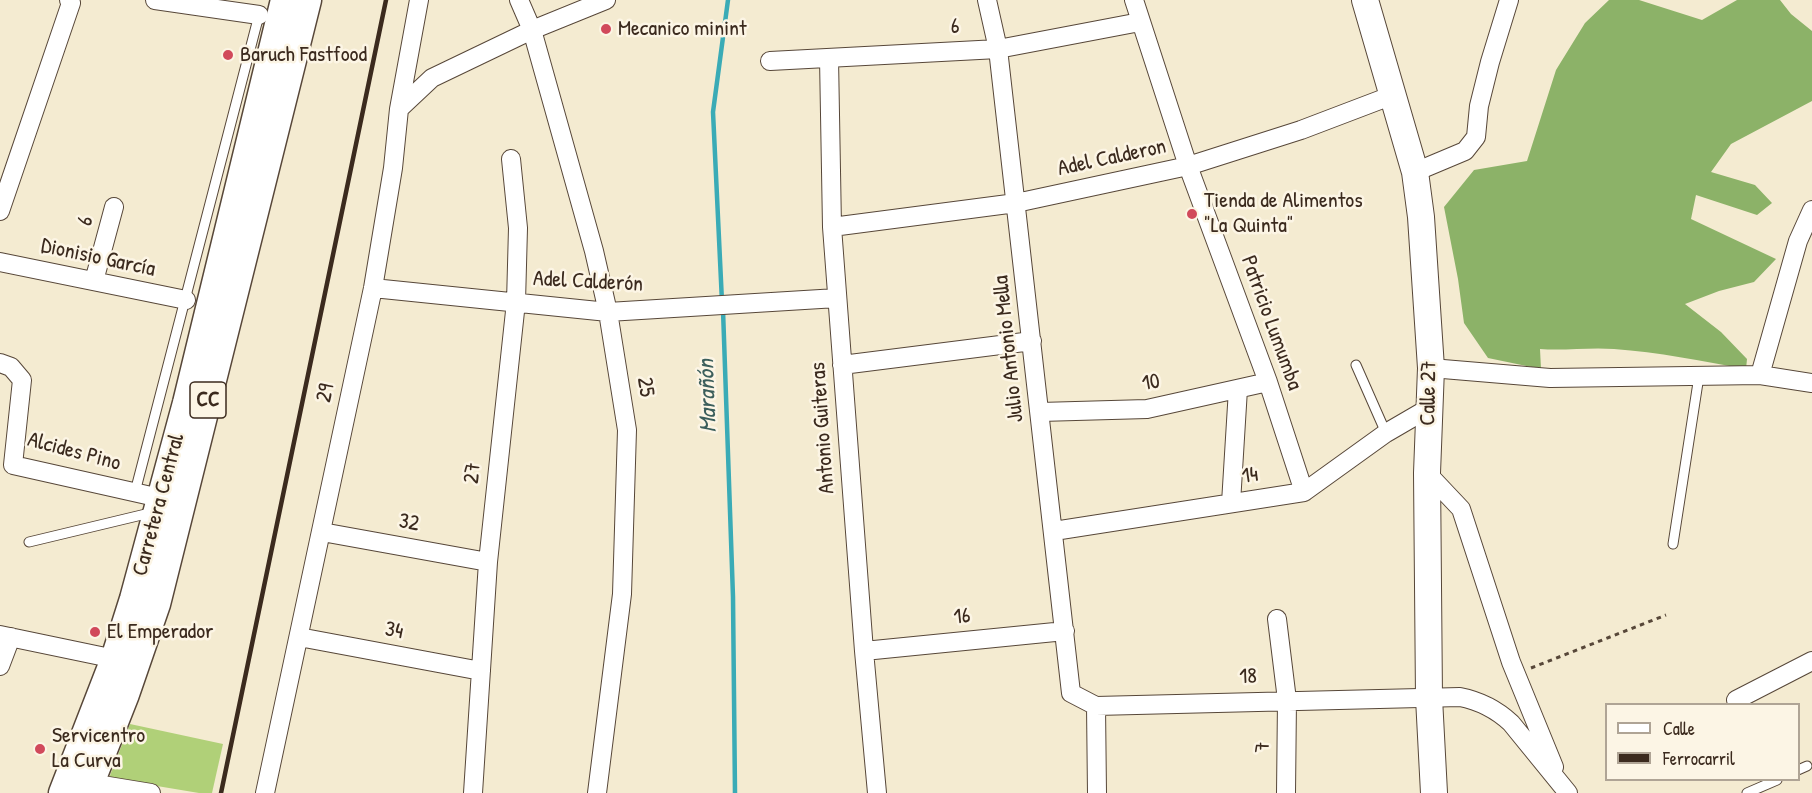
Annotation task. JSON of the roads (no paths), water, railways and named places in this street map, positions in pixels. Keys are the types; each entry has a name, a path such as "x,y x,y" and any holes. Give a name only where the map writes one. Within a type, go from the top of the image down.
{"main road":[{"name":"Carretera Central","path":"63,793 115,659 134,599 151,501 187,404 285,0"},
{"name":"Carretera Central","path":"88,788 125,694 156,604 307,0"},
{"name":"Calle 27","path":"1365,0 1416,172 1425,268 1431,368 1427,473 1429,698 1434,793"}],"street":[{"path":"0,211 6,180 71,3 69,0"},
{"path":"155,0 259,15"},
{"name":"29","path":"265,793 373,288 393,168 399,109 418,0"},
{"name":"25","path":"519,0 532,30 594,251 608,312 627,430 622,594 597,793"},
{"path":"399,109 432,78 532,30 606,0"},
{"name":"Julio Antonio Mella","path":"987,0 998,49 1071,693"},
{"name":"Patricio Lumumba","path":"1134,0 1188,166 1268,382 1304,492"},
{"path":"1416,172 1465,151 1476,137 1482,95 1509,0"},
{"name":"6","path":"770,61 998,49 1140,22"},
{"name":"Antonio Guiteras","path":"829,58 832,227 877,793"},
{"name":"Adel Calderon","path":"832,227 1016,203 1188,166 1301,130 1393,95"},
{"name":"27","path":"473,793 488,562 516,302 518,228 511,159"},
{"name":"6","path":"94,281 114,207"},
{"path":"1761,375 1798,242 1812,210"},
{"name":"Dionisio García","path":"0,262 186,300"},
{"name":"Adel Calderón","path":"373,288 608,312 837,298"},
{"path":"842,365 1032,341"},
{"name":"Alcides Pino","path":"0,363 11,367 22,380 13,465 151,501"},
{"path":"1431,368 1550,378 1761,375 1812,383"},
{"name":"10","path":"1040,412 1147,409 1268,382"},
{"path":"1230,502 1238,389"},
{"name":"14","path":"1053,531 1304,492 1386,433 1429,408"},
{"path":"1427,473 1461,509 1516,674 1565,789"},
{"name":"32","path":"322,532 488,562"},
{"name":"7","path":"1277,619 1287,700 1286,793"},
{"name":"16","path":"864,651 1065,631"},
{"path":"0,666 6,636 115,659"},
{"name":"34","path":"299,637 481,671"},
{"path":"1737,700 1812,661"},
{"name":"18","path":"1071,693 1096,706 1460,697 1477,701 1512,723 1565,789"},
{"path":"1096,706 1097,793"},
{"path":"88,788 151,793"}],"lane":[{"path":"29,542 151,501 186,300 259,15"},
{"path":"1356,364 1386,433"},
{"path":"1673,544 1699,376"},
{"path":"1747,793 1775,781"}],"waterway":[{"name":"Marañón","path":"722,302 713,112 728,0"},
{"name":"Marañón","path":"723,310 733,597 735,793"}],"railway":[{"path":"221,793 386,0"}],"place":[{"name":"Mecanico minint","path":"606,29"},
{"name":"Baruch Fastfood","path":"228,55"},
{"name":"Tienda de Alimentos \"La Quinta\"","path":"1192,214"},
{"name":"El Emperador","path":"95,632"},
{"name":"Servicentro La Curva","path":"40,749"}]}
